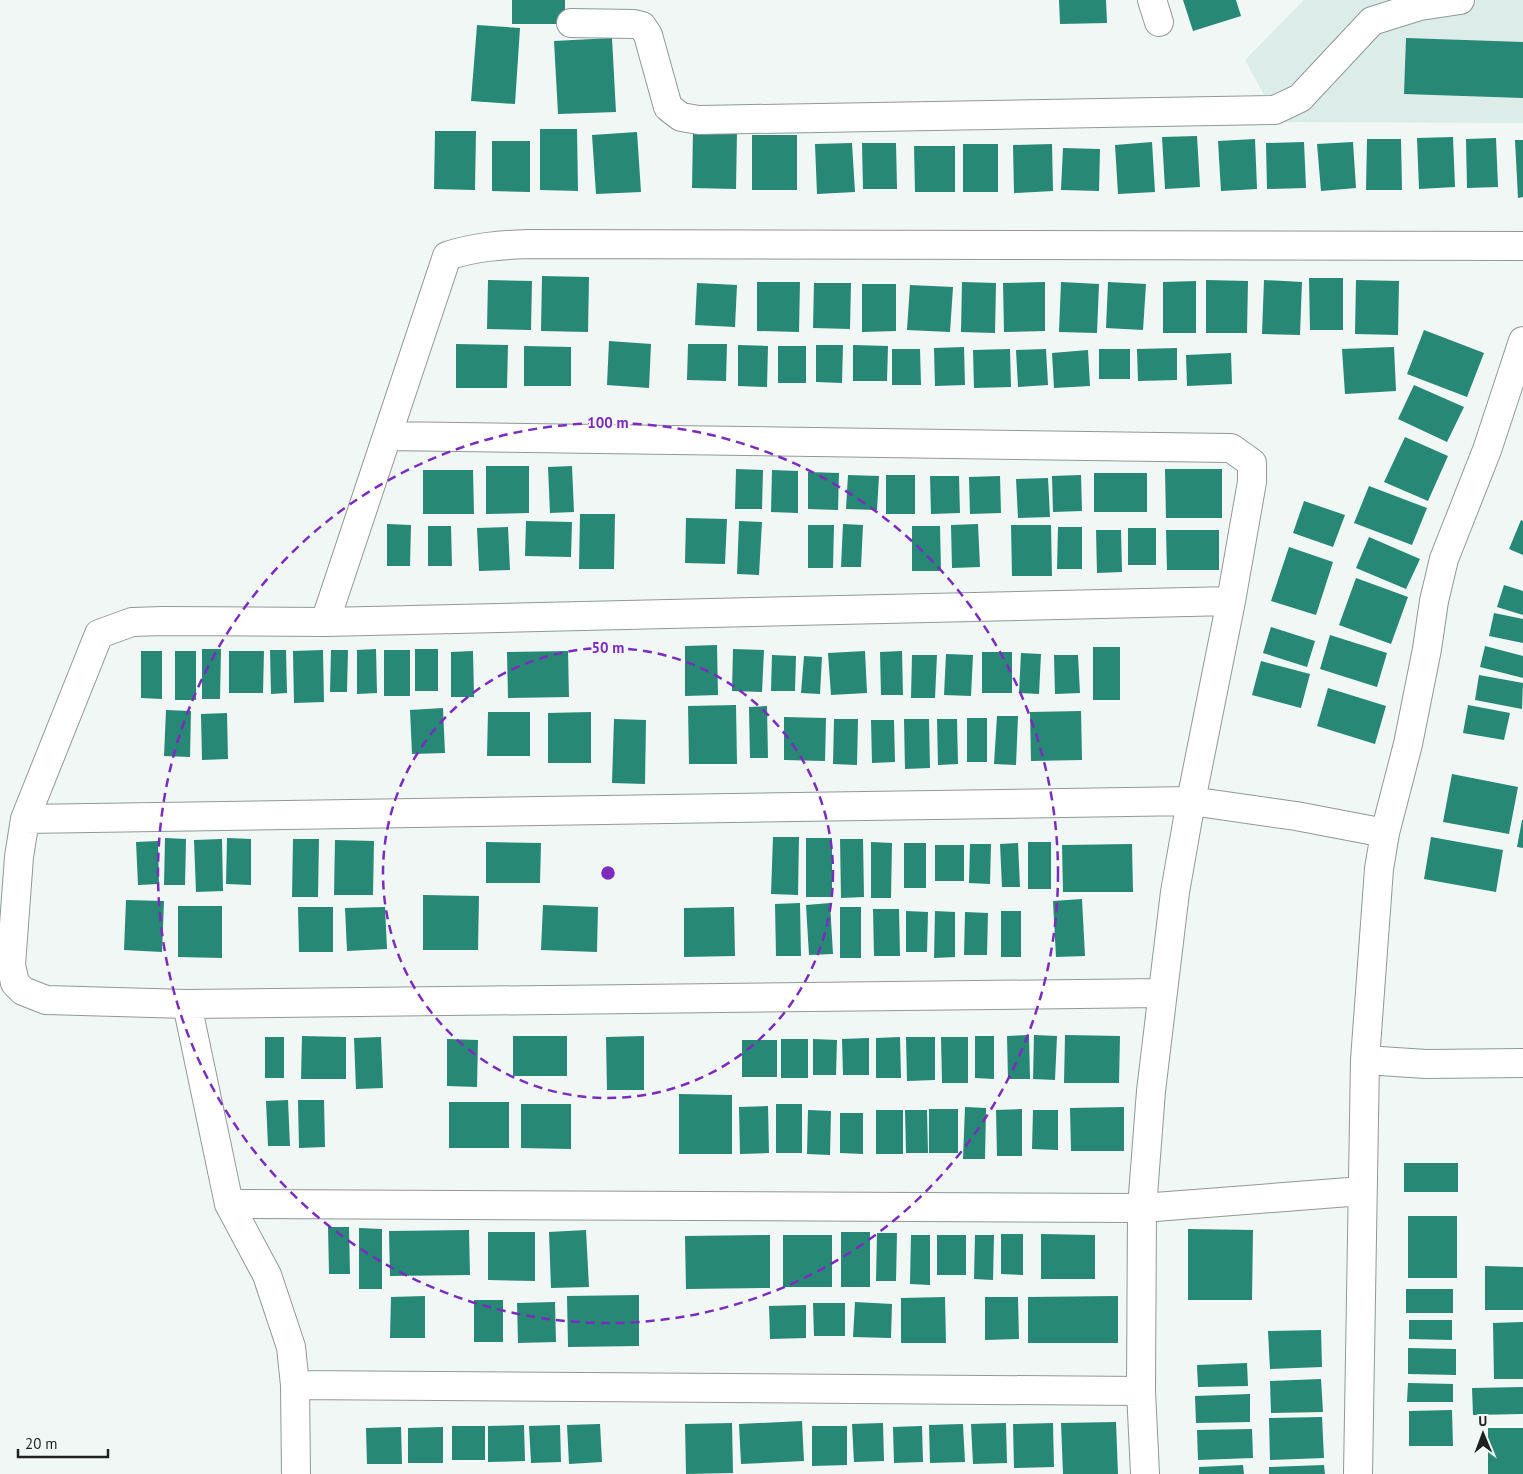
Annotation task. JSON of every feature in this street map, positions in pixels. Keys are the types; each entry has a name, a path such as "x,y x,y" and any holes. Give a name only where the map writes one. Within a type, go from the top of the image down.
{"street":[{"path":"571,23 634,24 642,26 648,35 668,106 681,117 699,120 1276,110 1300,98 1372,21 1420,6 1460,0"},
{"path":"325,622 447,256 466,249 495,245 528,244 1523,246"},
{"path":"1358,1474 1365,1060 1379,869 1385,833 1408,744 1427,649 1434,601 1444,559 1487,450 1523,341"},
{"path":"387,436 1231,448 1252,462 1252,482 1231,601 1175,892 1151,1091 1142,1208 1141,1391 1144,1474"},
{"path":"1162,992 186,1004 46,1000 23,990 16,983 11,965 19,857 24,819 100,634 132,622 325,622 1231,601"},
{"path":"24,819 1191,801 1296,816 1385,833"},
{"path":"186,1004 229,1204 267,1275 291,1347 295,1385 296,1474"},
{"path":"1365,1060 1426,1064 1523,1063"},
{"path":"229,1204 1142,1208 1362,1191"},
{"path":"295,1385 1141,1391"}],"shaded area":[{"path":"1304,0 1523,0 1523,123 1279,122 1245,60"}],"building":[{"path":"512,0 565,0 565,24 512,24"},
{"path":"1059,0 1106,0 1107,23 1060,24"},
{"path":"1183,0 1236,0 1241,16 1193,31"},
{"path":"477,25 520,28 515,104 471,101"},
{"path":"612,38 616,112 558,114 554,41"},
{"path":"1406,38 1523,42 1523,98 1404,94"},
{"path":"540,129 577,129 578,191 540,190"},
{"path":"693,130 737,131 736,189 692,188"},
{"path":"435,131 476,131 475,190 434,189"},
{"path":"637,132 641,192 596,194 592,135"},
{"path":"752,135 797,135 797,190 752,190"},
{"path":"1197,136 1200,187 1165,189 1162,137"},
{"path":"1453,137 1455,187 1419,189 1417,138"},
{"path":"1496,138 1498,187 1467,188 1466,139"},
{"path":"1255,139 1257,189 1221,191 1218,141"},
{"path":"1367,139 1401,139 1402,190 1366,190"},
{"path":"1515,140 1523,140 1523,197 1518,198"},
{"path":"492,141 530,141 530,192 492,191"},
{"path":"1152,142 1155,192 1118,194 1115,145"},
{"path":"1304,142 1306,188 1267,189 1266,143"},
{"path":"1353,142 1356,188 1321,191 1317,144"},
{"path":"852,143 855,192 817,194 815,144"},
{"path":"862,143 896,143 897,189 863,189"},
{"path":"963,144 998,144 998,192 963,192"},
{"path":"1052,144 1053,191 1014,193 1013,145"},
{"path":"914,146 955,146 955,192 915,192"},
{"path":"1063,148 1100,149 1099,191 1061,190"},
{"path":"542,276 589,277 588,332 541,331"},
{"path":"1309,278 1343,278 1343,330 1310,330"},
{"path":"488,280 532,281 531,330 487,329"},
{"path":"1206,280 1248,281 1247,333 1206,333"},
{"path":"1264,280 1302,282 1300,335 1262,334"},
{"path":"1356,280 1399,281 1398,335 1355,334"},
{"path":"1196,281 1196,333 1163,333 1163,282"},
{"path":"757,282 800,282 799,332 757,331"},
{"path":"962,282 996,283 995,333 961,332"},
{"path":"1045,282 1045,331 1004,332 1003,283"},
{"path":"1061,282 1099,284 1097,333 1059,332"},
{"path":"1108,282 1146,284 1143,330 1106,328"},
{"path":"697,283 737,285 735,327 695,325"},
{"path":"814,283 851,283 850,329 813,328"},
{"path":"862,284 896,284 896,331 862,332"},
{"path":"910,285 953,287 950,332 907,330"},
{"path":"1424,330 1484,353 1467,397 1407,374"},
{"path":"609,341 651,344 649,388 607,385"},
{"path":"456,344 508,345 507,388 456,388"},
{"path":"688,344 727,344 726,381 687,380"},
{"path":"738,345 768,346 767,387 738,386"},
{"path":"816,345 843,345 842,383 816,382"},
{"path":"853,345 888,346 887,381 853,381"},
{"path":"524,346 571,347 571,386 524,386"},
{"path":"778,346 806,346 806,383 778,383"},
{"path":"964,347 965,385 935,386 934,348"},
{"path":"1394,347 1396,391 1345,394 1342,349"},
{"path":"1177,348 1177,380 1138,381 1137,349"},
{"path":"892,349 920,349 921,385 892,385"},
{"path":"1010,349 1011,387 974,388 973,350"},
{"path":"1046,349 1048,385 1018,387 1016,350"},
{"path":"1099,349 1130,349 1130,379 1099,379"},
{"path":"1088,350 1090,386 1054,388 1052,353"},
{"path":"1231,353 1232,384 1187,386 1186,355"},
{"path":"1414,385 1464,407 1447,442 1398,419"},
{"path":"1405,437 1448,456 1428,501 1384,482"},
{"path":"486,466 529,466 529,513 486,514"},
{"path":"572,466 574,512 550,513 548,467"},
{"path":"736,469 763,470 762,509 735,509"},
{"path":"1165,469 1222,469 1222,518 1166,518"},
{"path":"423,470 473,470 474,514 423,514"},
{"path":"772,470 798,471 798,513 771,512"},
{"path":"808,472 839,473 838,510 808,509"},
{"path":"1094,473 1147,473 1147,512 1094,512"},
{"path":"848,475 879,476 877,510 846,509"},
{"path":"886,475 915,475 915,514 886,514"},
{"path":"1081,475 1082,511 1053,512 1052,476"},
{"path":"930,476 959,476 960,513 931,514"},
{"path":"1000,476 1001,513 970,514 969,477"},
{"path":"1048,478 1050,517 1018,518 1016,479"},
{"path":"1369,486 1427,508 1412,545 1354,523"},
{"path":"1304,501 1345,515 1333,547 1293,533"},
{"path":"580,514 615,514 614,569 579,569"},
{"path":"686,518 727,519 725,564 685,563"},
{"path":"1521,520 1523,521 1523,555 1509,549"},
{"path":"526,521 572,522 571,557 525,556"},
{"path":"739,521 762,522 759,575 737,574"},
{"path":"387,524 411,525 410,566 387,566"},
{"path":"843,524 863,525 861,567 841,567"},
{"path":"978,524 980,567 952,568 951,525"},
{"path":"808,525 834,525 833,568 808,568"},
{"path":"1011,525 1051,525 1052,576 1012,576"},
{"path":"428,526 451,526 452,566 428,566"},
{"path":"912,526 940,526 941,571 912,571"},
{"path":"508,527 510,570 479,571 477,528"},
{"path":"1058,527 1082,527 1082,569 1057,569"},
{"path":"1128,528 1156,528 1156,565 1128,565"},
{"path":"1096,530 1121,530 1122,572 1097,573"},
{"path":"1166,530 1219,530 1219,570 1167,570"},
{"path":"1369,537 1420,559 1406,589 1356,568"},
{"path":"1289,547 1333,562 1316,615 1271,601"},
{"path":"1356,578 1408,597 1391,644 1339,625"},
{"path":"1504,585 1523,591 1523,615 1497,607"},
{"path":"1494,613 1523,619 1523,643 1489,636"},
{"path":"1271,627 1315,641 1307,667 1263,653"},
{"path":"1330,635 1387,653 1377,687 1320,669"},
{"path":"717,645 718,695 685,696 685,646"},
{"path":"1485,646 1523,656 1523,678 1480,667"},
{"path":"1093,647 1120,647 1120,700 1093,700"},
{"path":"202,649 221,649 220,699 202,699"},
{"path":"376,649 377,693 357,694 357,650"},
{"path":"415,649 438,649 438,691 415,691"},
{"path":"733,649 764,650 762,692 732,691"},
{"path":"270,650 286,650 287,693 271,694"},
{"path":"323,650 324,702 294,703 293,651"},
{"path":"331,650 348,650 347,692 330,692"},
{"path":"384,650 410,650 410,696 384,696"},
{"path":"141,651 162,651 162,699 141,698"},
{"path":"175,651 196,651 196,700 175,700"},
{"path":"229,651 264,651 263,693 229,693"},
{"path":"473,651 474,697 451,697 451,652"},
{"path":"568,651 569,697 508,698 507,652"},
{"path":"865,651 867,693 831,695 828,653"},
{"path":"902,651 903,695 881,695 880,652"},
{"path":"982,652 1012,652 1012,693 982,693"},
{"path":"1021,653 1041,654 1039,694 1019,693"},
{"path":"946,654 973,655 971,696 944,695"},
{"path":"772,655 796,656 795,691 771,691"},
{"path":"912,655 937,655 935,698 911,698"},
{"path":"1054,655 1078,655 1080,693 1055,694"},
{"path":"804,656 822,657 820,694 801,693"},
{"path":"1261,661 1310,674 1301,708 1252,695"},
{"path":"1479,675 1523,683 1522,709 1475,700"},
{"path":"1328,688 1386,706 1375,744 1317,726"},
{"path":"736,705 737,764 689,764 688,706"},
{"path":"1468,705 1510,713 1504,740 1463,733"},
{"path":"767,706 768,758 750,758 749,707"},
{"path":"443,708 445,753 412,754 410,710"},
{"path":"166,710 191,711 190,757 164,756"},
{"path":"1081,711 1082,760 1031,761 1030,712"},
{"path":"488,712 530,712 530,756 487,756"},
{"path":"591,712 591,763 548,763 548,713"},
{"path":"227,713 228,759 202,760 201,714"},
{"path":"997,716 1018,716 1016,765 994,764"},
{"path":"784,717 826,718 825,761 784,760"},
{"path":"967,718 987,718 987,762 967,762"},
{"path":"614,719 646,720 645,784 612,783"},
{"path":"834,719 858,719 857,765 833,764"},
{"path":"904,719 929,719 930,768 905,769"},
{"path":"937,719 957,719 958,764 938,765"},
{"path":"871,720 894,720 895,762 872,763"},
{"path":"1452,774 1518,787 1509,834 1443,822"},
{"path":"1523,820 1523,848 1517,847"},
{"path":"773,837 799,837 798,895 771,894"},
{"path":"1431,837 1503,850 1496,892 1424,879"},
{"path":"165,838 186,839 185,885 164,885"},
{"path":"227,838 251,839 251,885 226,884"},
{"path":"806,838 832,838 832,897 806,897"},
{"path":"222,839 223,891 196,892 194,840"},
{"path":"293,839 319,839 318,897 292,897"},
{"path":"840,839 863,839 864,897 841,898"},
{"path":"335,840 374,841 373,895 334,895"},
{"path":"158,841 159,884 138,885 136,842"},
{"path":"486,842 541,843 540,883 486,883"},
{"path":"871,842 892,843 891,898 871,898"},
{"path":"1028,842 1051,842 1051,889 1028,889"},
{"path":"904,843 926,843 926,888 904,888"},
{"path":"1018,843 1020,887 1002,887 1000,844"},
{"path":"970,844 991,844 990,884 969,883"},
{"path":"1132,844 1133,892 1063,892 1062,845"},
{"path":"935,845 964,845 964,881 935,881"},
{"path":"423,895 479,896 478,950 423,950"},
{"path":"1082,899 1085,956 1056,957 1053,901"},
{"path":"126,900 164,901 162,952 124,950"},
{"path":"800,903 801,956 776,956 775,904"},
{"path":"830,903 833,954 809,955 806,905"},
{"path":"543,905 598,907 597,952 541,950"},
{"path":"178,906 222,906 222,958 178,957"},
{"path":"298,907 333,907 333,952 299,952"},
{"path":"385,907 387,949 347,951 345,908"},
{"path":"734,907 735,956 684,957 684,908"},
{"path":"840,907 861,907 861,958 840,958"},
{"path":"873,909 899,909 900,956 874,956"},
{"path":"906,911 928,912 927,952 906,952"},
{"path":"935,911 955,912 955,957 934,958"},
{"path":"1001,911 1021,911 1021,957 1001,957"},
{"path":"965,912 988,913 987,955 964,955"},
{"path":"1029,1035 1030,1079 1008,1079 1007,1036"},
{"path":"1034,1035 1057,1036 1055,1080 1033,1079"},
{"path":"1065,1035 1120,1036 1119,1083 1064,1083"},
{"path":"302,1036 346,1037 346,1079 301,1079"},
{"path":"513,1036 567,1036 567,1076 513,1076"},
{"path":"644,1036 644,1090 607,1090 606,1037"},
{"path":"975,1036 994,1036 994,1079 975,1078"},
{"path":"265,1037 284,1037 284,1078 265,1078"},
{"path":"381,1037 383,1088 356,1089 354,1038"},
{"path":"900,1037 901,1078 876,1078 876,1038"},
{"path":"906,1037 935,1037 935,1080 907,1081"},
{"path":"941,1037 968,1037 968,1083 942,1083"},
{"path":"869,1038 869,1075 843,1075 842,1039"},
{"path":"447,1039 478,1040 477,1087 447,1086"},
{"path":"781,1039 808,1039 808,1078 781,1078"},
{"path":"813,1039 837,1040 836,1075 813,1075"},
{"path":"742,1040 777,1040 777,1077 742,1077"},
{"path":"679,1094 732,1095 732,1154 679,1154"},
{"path":"288,1100 290,1146 268,1146 266,1101"},
{"path":"298,1100 324,1100 325,1147 299,1148"},
{"path":"449,1102 509,1102 509,1148 449,1148"},
{"path":"521,1104 571,1104 571,1149 521,1148"},
{"path":"776,1104 802,1104 802,1153 776,1153"},
{"path":"768,1106 769,1153 740,1154 739,1107"},
{"path":"965,1107 986,1108 985,1159 963,1159"},
{"path":"1124,1107 1124,1151 1071,1151 1070,1108"},
{"path":"929,1109 958,1109 958,1153 929,1153"},
{"path":"1022,1109 1022,1156 997,1156 996,1110"},
{"path":"808,1110 831,1111 830,1155 807,1154"},
{"path":"876,1110 903,1110 903,1154 876,1154"},
{"path":"905,1110 927,1110 928,1153 906,1153"},
{"path":"1033,1110 1058,1110 1058,1150 1032,1149"},
{"path":"840,1113 863,1113 863,1154 840,1153"},
{"path":"1404,1163 1458,1163 1458,1192 1404,1192"},
{"path":"1408,1216 1457,1216 1457,1278 1408,1278"},
{"path":"328,1227 349,1227 350,1274 329,1274"},
{"path":"359,1228 382,1229 382,1289 359,1289"},
{"path":"1188,1229 1253,1230 1252,1300 1188,1300"},
{"path":"469,1230 470,1275 390,1276 389,1231"},
{"path":"586,1230 589,1287 551,1288 549,1232"},
{"path":"488,1232 535,1232 535,1281 488,1280"},
{"path":"841,1232 870,1232 870,1287 841,1287"},
{"path":"877,1233 897,1233 896,1281 876,1281"},
{"path":"1001,1234 1023,1234 1023,1275 1001,1274"},
{"path":"1041,1234 1095,1235 1095,1279 1041,1279"},
{"path":"770,1235 770,1288 686,1289 685,1236"},
{"path":"783,1235 832,1235 832,1287 783,1287"},
{"path":"911,1235 930,1235 930,1285 910,1284"},
{"path":"937,1235 966,1235 966,1275 937,1275"},
{"path":"975,1235 994,1235 993,1280 974,1279"},
{"path":"1485,1266 1523,1267 1523,1310 1485,1310"},
{"path":"1406,1289 1453,1289 1453,1313 1406,1313"},
{"path":"639,1295 639,1346 568,1347 567,1296"},
{"path":"425,1296 425,1338 390,1338 391,1297"},
{"path":"1118,1296 1118,1343 1028,1343 1028,1297"},
{"path":"945,1297 946,1343 901,1343 901,1298"},
{"path":"985,1297 1018,1297 1019,1339 985,1340"},
{"path":"474,1300 503,1300 503,1342 474,1342"},
{"path":"555,1302 556,1342 518,1343 517,1303"},
{"path":"855,1302 892,1304 891,1338 853,1337"},
{"path":"813,1303 845,1303 845,1336 814,1336"},
{"path":"806,1305 806,1338 770,1339 769,1306"},
{"path":"1409,1320 1452,1320 1452,1340 1409,1339"},
{"path":"1523,1322 1523,1379 1494,1379 1493,1323"},
{"path":"1321,1330 1322,1367 1270,1369 1268,1331"},
{"path":"1408,1348 1456,1349 1456,1375 1408,1374"},
{"path":"1247,1363 1248,1386 1198,1387 1197,1365"},
{"path":"1321,1379 1323,1412 1271,1413 1270,1381"},
{"path":"1408,1383 1453,1384 1453,1402 1407,1402"},
{"path":"1523,1387 1523,1414 1473,1415 1472,1388"},
{"path":"1250,1394 1250,1422 1196,1423 1195,1396"},
{"path":"1452,1410 1453,1446 1409,1446 1409,1411"},
{"path":"1322,1417 1324,1458 1270,1460 1269,1418"},
{"path":"802,1421 804,1461 741,1464 739,1424"},
{"path":"1116,1422 1118,1474 1063,1474 1061,1423"},
{"path":"732,1423 733,1473 686,1474 685,1424"},
{"path":"883,1423 884,1461 854,1462 852,1424"},
{"path":"1006,1423 1007,1463 973,1464 971,1424"},
{"path":"1053,1423 1054,1467 1014,1468 1013,1424"},
{"path":"600,1424 602,1462 569,1464 567,1425"},
{"path":"963,1424 965,1462 930,1463 929,1425"},
{"path":"524,1425 525,1461 488,1462 488,1426"},
{"path":"560,1425 561,1462 531,1463 529,1426"},
{"path":"452,1426 485,1426 485,1460 452,1460"},
{"path":"812,1426 847,1426 847,1465 812,1466"},
{"path":"922,1426 923,1462 894,1463 893,1427"},
{"path":"401,1427 402,1464 367,1464 366,1428"},
{"path":"443,1427 443,1463 408,1463 408,1428"},
{"path":"1488,1428 1523,1428 1523,1474 1488,1474"},
{"path":"1252,1429 1253,1458 1198,1460 1197,1430"},
{"path":"1243,1465 1244,1474 1199,1474 1199,1467"},
{"path":"1324,1465 1325,1474 1269,1474 1269,1467"}]}
